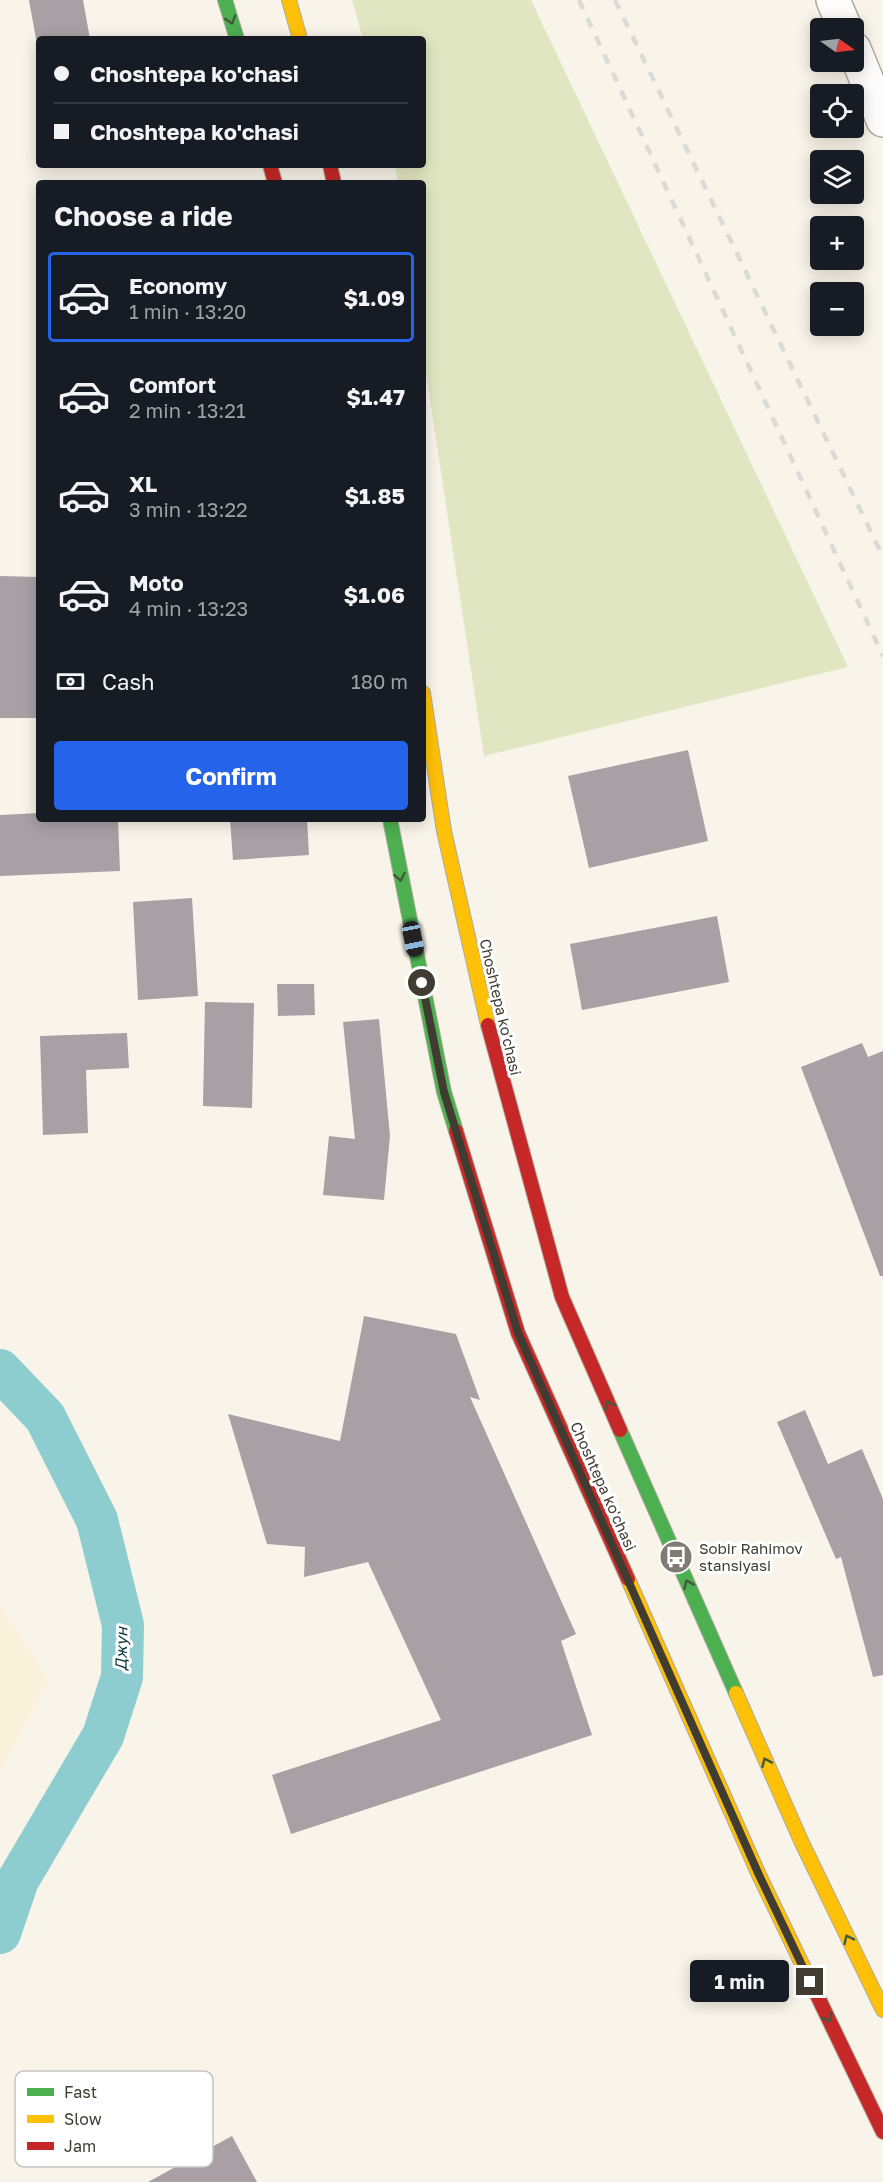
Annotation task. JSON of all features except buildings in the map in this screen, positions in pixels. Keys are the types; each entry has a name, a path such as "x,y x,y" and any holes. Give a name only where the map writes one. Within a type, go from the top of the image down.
{"main road":[{"path":"225,0 236,36"},
{"path":"289,0 299,36"},
{"name":"Choshtepa ko'chasi","path":"426,713 444,831 496,1065 562,1297 802,1843 883,2010"},
{"name":"Choshtepa ko'chasi","path":"391,822 444,1092 518,1333 759,1875 883,2133"}],"street":[{"path":"833,0 841,18"},
{"path":"863,72 883,120"}],"shaded area":[{"path":"0,1604 48,1681 0,1772"}],"green space":[{"path":"352,0 531,0 848,667 484,756 426,373 426,180 398,180 396,168 426,168 426,36 362,36"}],"waterway":[{"name":"Джун","path":"0,1370 45,1417 97,1520 123,1625 122,1677 103,1736 18,1880 0,1933"}],"railway":[{"path":"579,0 883,656"},
{"path":"615,0 883,557"}],"traffic: fast":[{"path":"225,0 236,36"},
{"path":"391,822 444,1092 456,1131"},
{"path":"620,1430 736,1693"}],"traffic: slow":[{"path":"289,0 299,36"},
{"path":"426,713 444,831 488,1025"},
{"path":"628,1579 759,1875 817,1995"},
{"path":"736,1693 802,1843 883,2010"}],"traffic: jam":[{"path":"271,168 274,180"},
{"path":"331,168 333,180"},
{"path":"488,1025 562,1297 620,1430"},
{"path":"456,1131 518,1333 628,1579"},
{"path":"817,1995 883,2132"}],"place":[{"name":"Sobir Rahimov stansiyasi","path":"676,1557"}],"route":[{"path":"422,983 444,1092 518,1333 759,1875 810,1982"}]}
